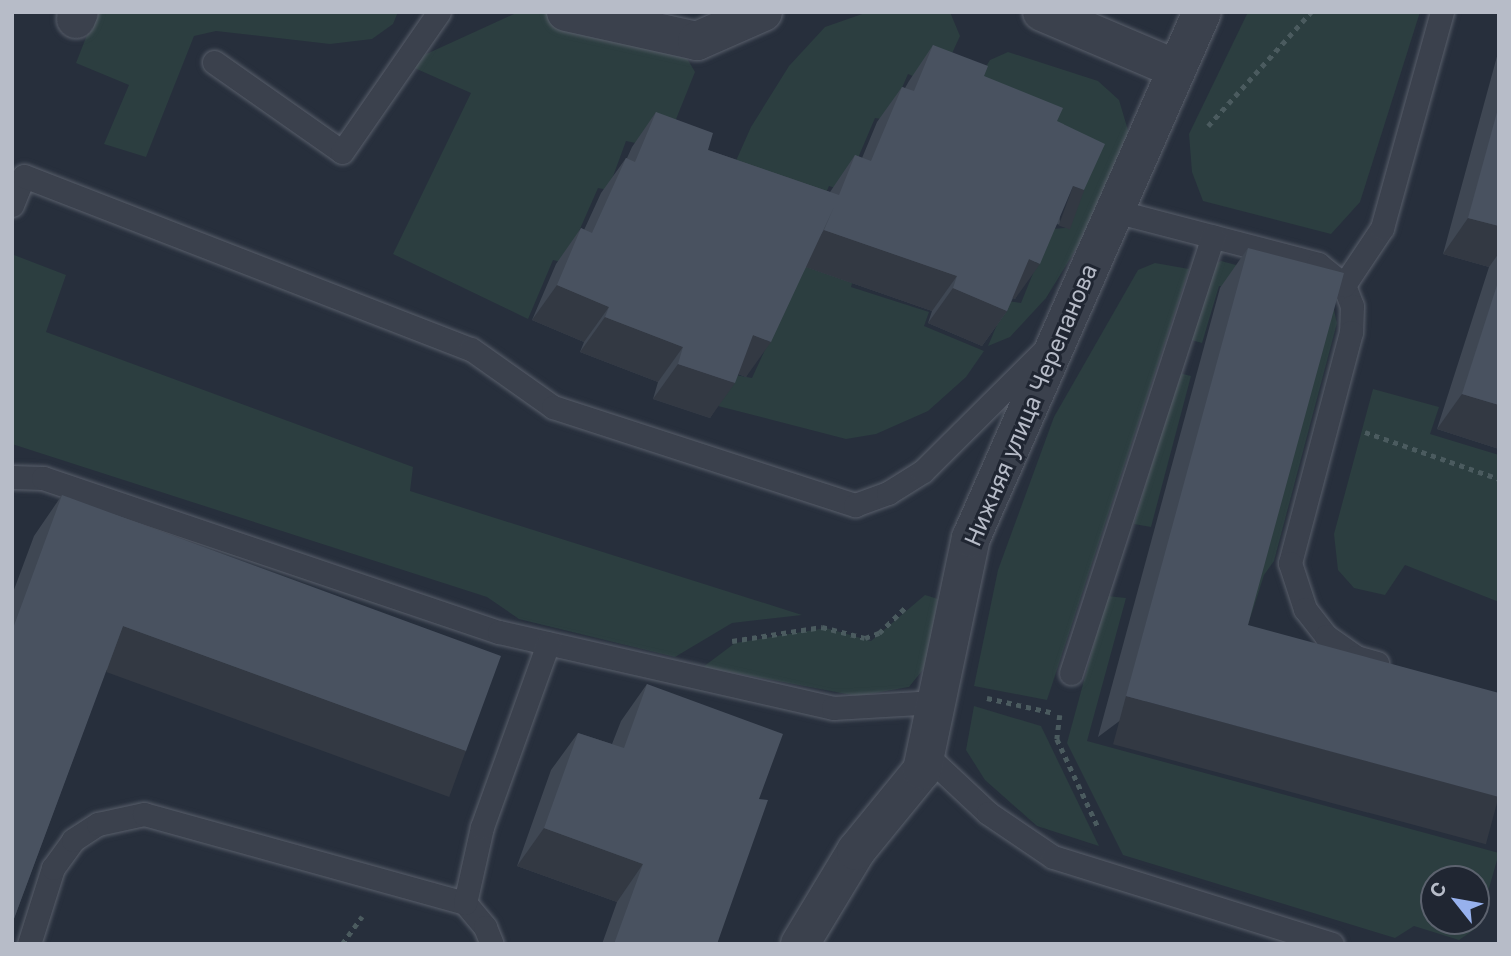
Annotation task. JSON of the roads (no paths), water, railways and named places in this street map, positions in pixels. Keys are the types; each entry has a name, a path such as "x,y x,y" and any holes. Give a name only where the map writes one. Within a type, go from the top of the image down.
{"street":[{"path":"566,12 697,41 763,12"},
{"path":"1042,12 1176,69"},
{"name":"Нижняя улица Черепанова","path":"800,944 856,850 922,770 971,538 1202,12"}],"lane":[{"path":"214,62 342,152 439,12"},
{"path":"1344,285 1382,228 1442,12"},
{"path":"12,205 24,176 471,349 553,407 855,505 888,493 923,471 1061,332"},
{"path":"1115,211 1318,264 1344,285 1352,306 1351,332 1290,563 1305,608 1326,636 1356,657 1395,668"},
{"path":"1071,673 1213,237"},
{"path":"12,477 43,478 499,632 548,644 834,708 936,702"},
{"path":"465,903 482,827 548,644"},
{"path":"925,754 988,813 1053,857 1126,876 1332,944"},
{"path":"29,944 53,868 73,840 98,824 144,814 388,878 465,903 485,927 492,944"}]}
